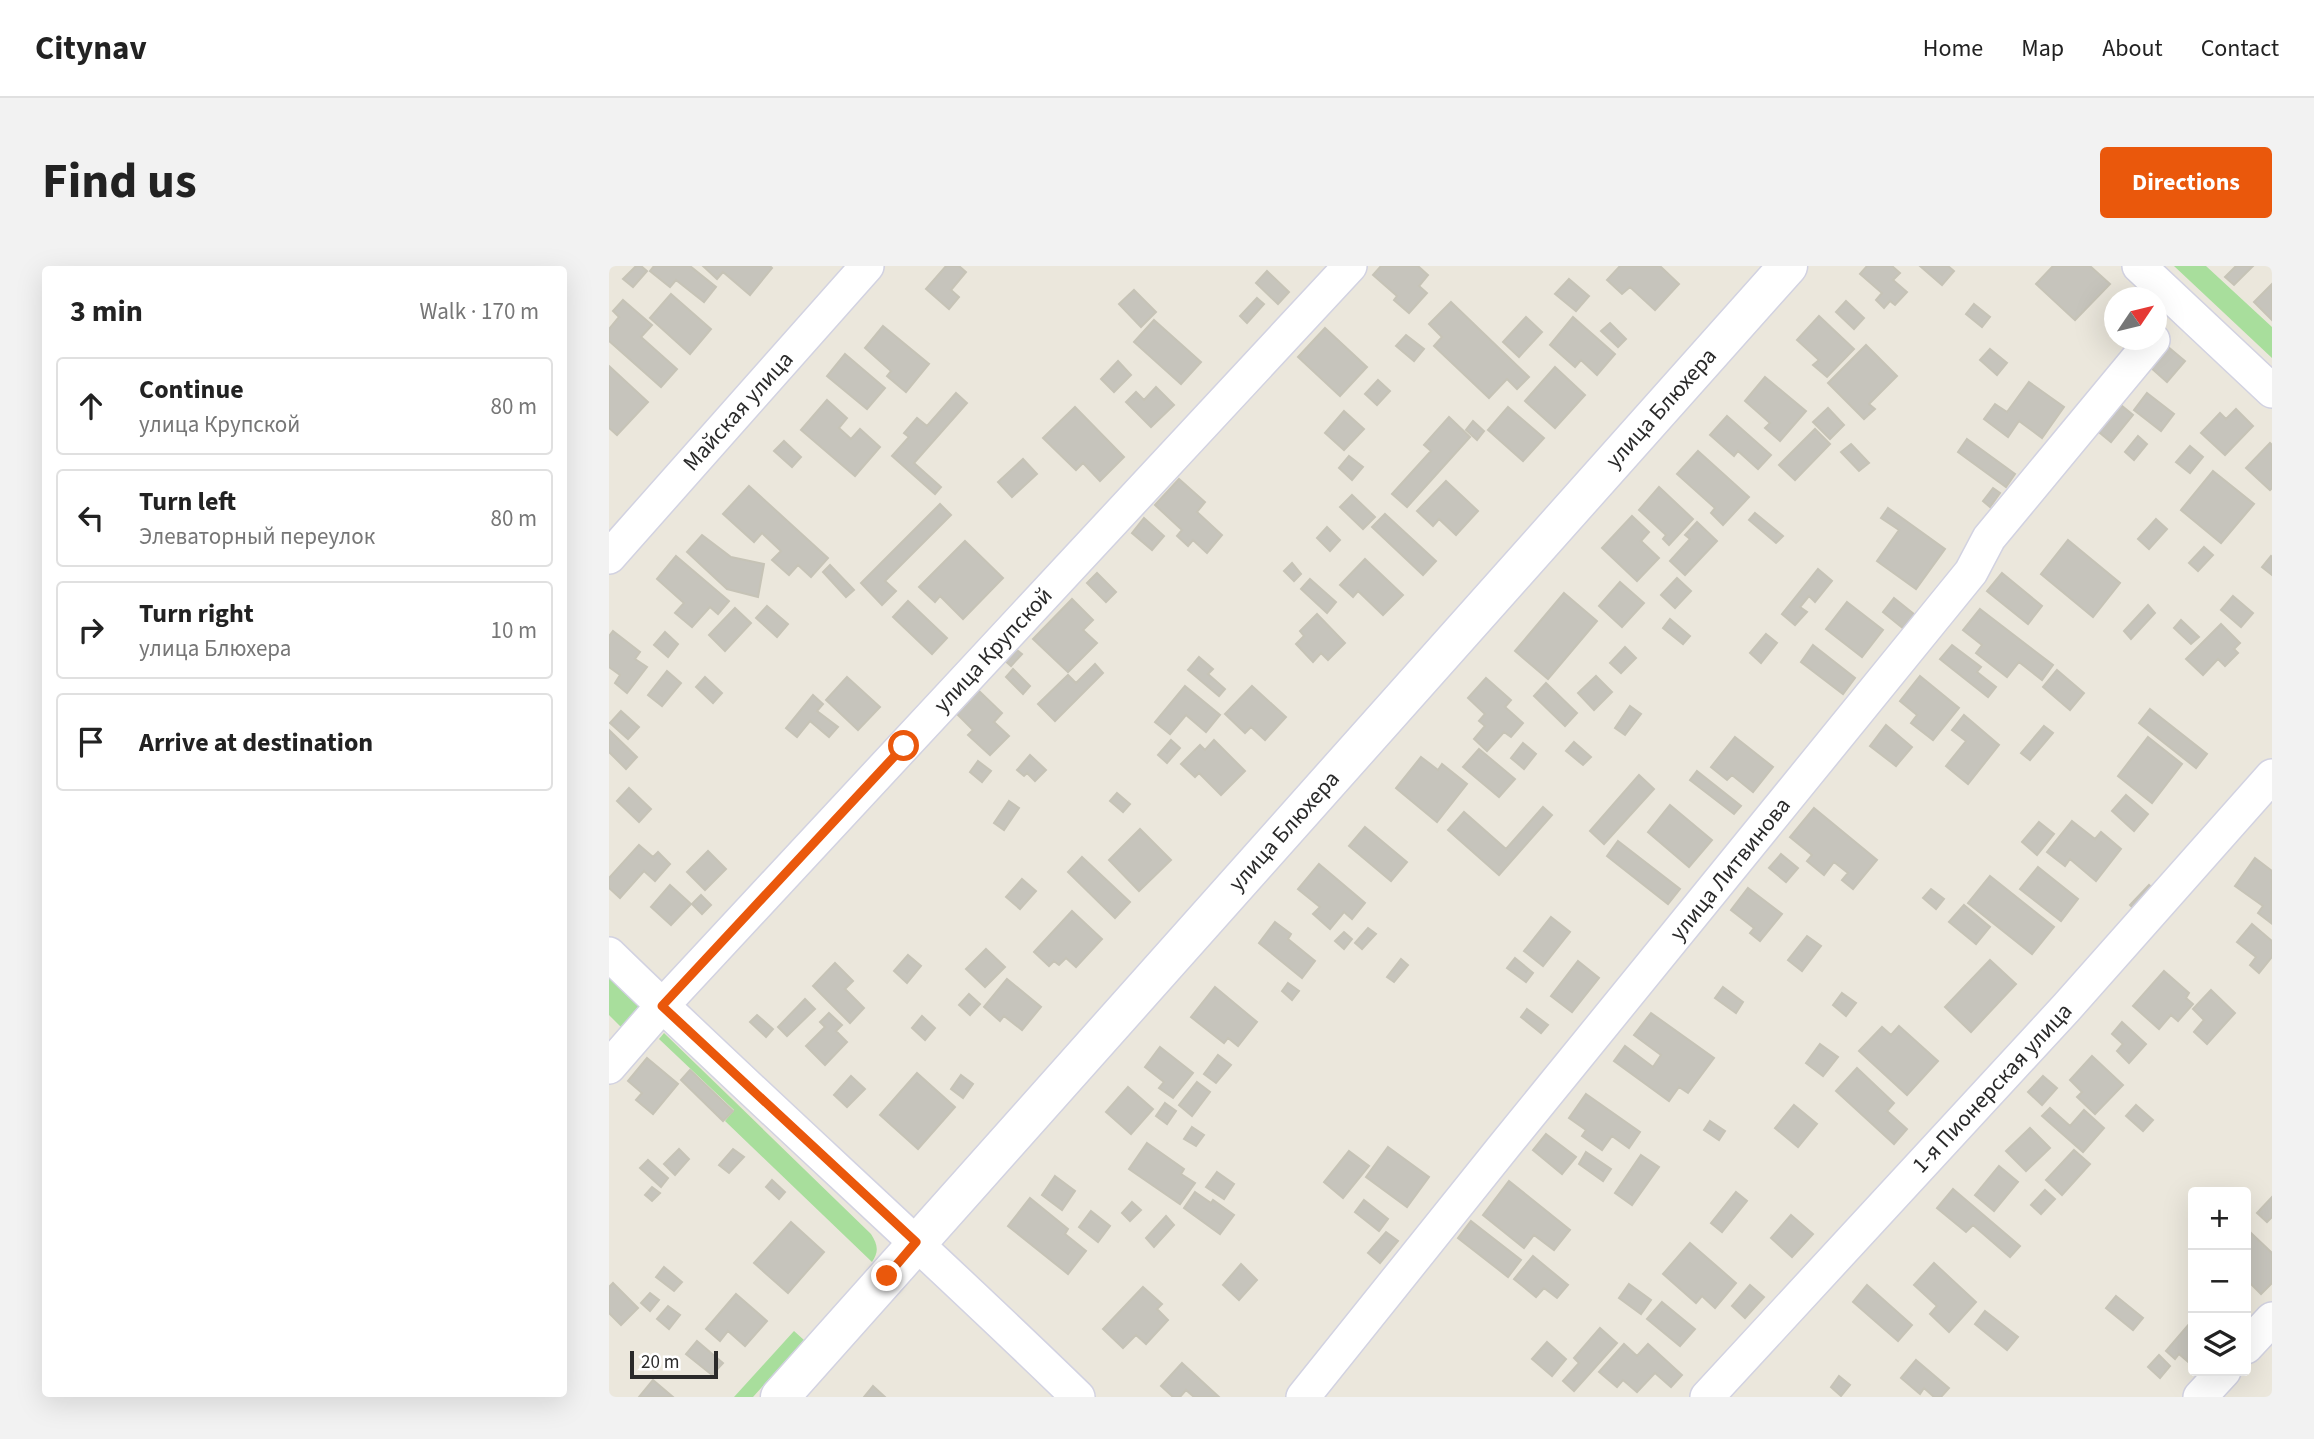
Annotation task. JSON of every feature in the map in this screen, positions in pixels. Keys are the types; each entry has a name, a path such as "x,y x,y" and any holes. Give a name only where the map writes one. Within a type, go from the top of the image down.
{"street":[{"name":"Майская улица","path":"609,557 867,266"},
{"name":"улица Крупской","path":"609,1067 662,1006 1349,266"},
{"name":"улица Блюхера","path":"780,1397 1789,266"},
{"path":"2139,266 2272,391"},
{"name":"улица Литвинова","path":"2167,323 2181,306"},
{"name":"улица Литвинова","path":"1303,1397 1971,572 1989,538 2145,350"},
{"name":"1-я Пионерская улица","path":"1707,1397 2067,1007 2272,776"},
{"path":"609,954 1078,1397"},
{"path":"2251,1342 2272,1319"},
{"path":"2200,1397 2219,1376"}],"green space":[{"path":"2174,266 2206,266 2272,327 2272,358"},
{"path":"609,969 645,1003 622,1028 609,1015"},
{"path":"664,1033 871,1234 877,1248 872,1262 725,1121 734,1110 659,1039"},
{"path":"794,1331 804,1340 753,1397 734,1397"}],"building":[{"path":"636,266 647,271 633,287 623,279"},
{"path":"654,266 690,266 716,287 704,302 676,280 670,287 650,271"},
{"path":"703,266 772,268 750,295 723,272 717,279"},
{"path":"946,266 959,266 966,272 951,290 959,297 949,309 926,289"},
{"path":"1381,266 1418,266 1428,275 1419,286 1427,293 1409,313 1394,300 1397,296 1373,275"},
{"path":"1620,266 1660,266 1679,284 1655,310 1630,287 1622,294 1607,280"},
{"path":"1867,266 1892,266 1900,273 1893,280 1907,292 1895,305 1890,301 1884,308 1876,300 1882,293 1860,274"},
{"path":"1920,266 1948,266 1954,271 1942,285"},
{"path":"2053,266 2090,266 2110,284 2104,287 2075,320 2036,284"},
{"path":"2236,266 2253,266 2234,285 2225,277"},
{"path":"1267,271 1289,292 1278,304 1256,283"},
{"path":"1569,279 1589,296 1576,311 1555,294"},
{"path":"2272,284 2272,320 2254,302"},
{"path":"1134,290 1156,312 1141,327 1119,304"},
{"path":"671,294 711,329 690,354 650,318"},
{"path":"1257,298 1264,304 1247,323 1240,316"},
{"path":"623,300 652,325 641,337 677,369 661,387 609,341 609,329 619,317 613,311"},
{"path":"1846,301 1864,318 1854,329 1836,312"},
{"path":"1451,302 1529,377 1517,389 1507,379 1489,398 1434,346 1442,337 1429,324"},
{"path":"1974,304 1990,317 1982,327 1966,314"},
{"path":"1819,316 1854,349 1827,377 1813,365 1819,360 1797,340"},
{"path":"1526,317 1542,332 1519,357 1503,342"},
{"path":"1573,317 1615,354 1597,375 1581,360 1575,367 1550,345"},
{"path":"1154,320 1201,362 1181,384 1134,342"},
{"path":"1610,323 1626,339 1618,347 1601,331"},
{"path":"883,326 929,364 906,392 887,376 891,371 865,348"},
{"path":"1325,328 1367,367 1340,396 1298,357"},
{"path":"1406,335 1424,349 1414,361 1396,346"},
{"path":"1866,345 1897,376 1869,404 1875,409 1864,419 1828,383"},
{"path":"2167,346 2185,361 2167,382 2150,367 2164,350 2167,350"},
{"path":"1990,349 2007,363 1997,375 1980,360"},
{"path":"845,354 885,388 867,409 827,376"},
{"path":"1118,361 1131,375 1114,392 1101,379"},
{"path":"609,366 648,402 617,435 609,428"},
{"path":"1555,367 1585,395 1555,428 1525,401"},
{"path":"1765,377 1806,411 1780,441 1765,428 1770,423 1745,401"},
{"path":"1378,380 1390,391 1377,405 1365,394"},
{"path":"2029,382 2064,407 2042,438 2019,421 2008,437 1984,419 1995,404 2007,412"},
{"path":"1156,387 1174,405 1151,427 1126,402 1136,392 1144,400"},
{"path":"956,393 967,403 914,463 941,487 935,494 892,456 909,437 904,433 917,418 927,426"},
{"path":"2147,393 2174,414 2161,431 2134,410"},
{"path":"827,400 847,418 839,428 851,439 860,429 880,447 855,476 801,430"},
{"path":"2116,401 2133,415 2111,442 2094,428"},
{"path":"1075,407 1124,457 1100,481 1083,463 1076,470 1043,438"},
{"path":"1508,407 1544,438 1523,461 1488,430"},
{"path":"1828,408 1844,425 1830,439 1813,422"},
{"path":"2236,409 2253,426 2225,455 2201,433 2220,413 2226,419"},
{"path":"1344,411 1364,429 1344,450 1325,433"},
{"path":"1727,416 1771,455 1758,469 1738,451 1734,456 1710,435"},
{"path":"1449,417 1470,437 1407,507 1392,494 1431,451 1424,445"},
{"path":"1473,421 1484,431 1477,440 1466,430"},
{"path":"1815,429 1830,444 1795,480 1779,465"},
{"path":"2138,436 2147,444 2134,460 2125,452"},
{"path":"1967,439 2015,474 2006,487 1958,452"},
{"path":"784,441 801,457 792,467 774,451"},
{"path":"2270,443 2272,488 2270,490 2246,468"},
{"path":"1851,444 1869,463 1859,471 1841,452"},
{"path":"2190,446 2203,457 2190,473 2176,462"},
{"path":"1698,451 1749,497 1723,525 1711,513 1715,508 1677,474"},
{"path":"1349,456 1363,467 1352,480 1339,468"},
{"path":"1023,459 1037,474 1012,497 998,482"},
{"path":"2213,471 2254,504 2221,543 2181,510"},
{"path":"1179,479 1205,502 1197,512 1222,535 1207,553 1193,540 1188,546 1177,536 1182,530 1155,505"},
{"path":"1446,481 1478,511 1456,535 1439,519 1433,526 1417,511"},
{"path":"749,486 828,558 811,577 798,565 789,575 772,560 781,551 762,533 754,542 723,514"},
{"path":"1659,487 1693,519 1669,545 1663,539 1666,535 1639,510"},
{"path":"1993,488 2000,493 1990,507 1983,501"},
{"path":"1352,495 1375,517 1363,529 1340,507"},
{"path":"940,504 951,515 885,581 896,591 882,605 861,583"},
{"path":"1888,508 1945,549 1916,589 1877,561 1899,530 1881,518"},
{"path":"1755,513 1783,536 1776,543 1749,520"},
{"path":"1385,514 1436,561 1423,575 1372,527"},
{"path":"1632,516 1649,532 1641,541 1659,558 1637,581 1602,548"},
{"path":"1144,518 1164,536 1152,550 1132,533"},
{"path":"2156,519 2167,529 2149,549 2138,539"},
{"path":"1697,522 1717,541 1685,575 1670,561 1690,539 1685,535"},
{"path":"1327,527 1340,540 1330,551 1317,538"},
{"path":"702,535 731,557 764,564 758,597 727,589 687,552"},
{"path":"2068,540 2120,583 2093,617 2041,574"},
{"path":"965,541 1003,578 963,619 940,596 935,602 919,587"},
{"path":"2204,547 2213,555 2198,571 2189,563"},
{"path":"676,556 729,601 718,614 710,607 692,627 675,613 684,603 657,579"},
{"path":"2272,557 2272,575 2262,567"},
{"path":"1365,559 1403,595 1383,615 1358,591 1353,597 1340,585"},
{"path":"1292,563 1301,574 1294,581 1284,571"},
{"path":"830,565 854,590 846,597 823,572"},
{"path":"1818,569 1832,581 1815,602 1809,596 1800,607 1807,612 1795,625 1782,614"},
{"path":"1097,573 1116,592 1106,602 1087,583"},
{"path":"2002,573 2042,606 2028,624 1987,591"},
{"path":"1677,578 1691,591 1675,608 1661,595"},
{"path":"1310,579 1336,602 1327,613 1301,589"},
{"path":"1620,582 1644,603 1622,627 1599,606"},
{"path":"1564,593 1597,621 1548,679 1515,651"},
{"path":"2233,596 2253,613 2241,627 2221,610"},
{"path":"1894,598 1915,615 1904,629 1883,612"},
{"path":"1072,599 1093,620 1083,630 1097,643 1068,672 1033,639"},
{"path":"908,601 947,638 932,654 893,617"},
{"path":"1847,602 1883,630 1862,657 1826,629"},
{"path":"2148,605 2155,613 2131,639 2124,631"},
{"path":"767,606 788,624 777,637 756,618"},
{"path":"735,608 751,623 725,651 709,635"},
{"path":"1980,609 2053,665 2042,680 2019,662 2007,677 1976,653 1982,645 1963,630"},
{"path":"1317,614 1345,643 1328,660 1321,653 1313,662 1296,644 1304,636 1300,631"},
{"path":"1670,619 1690,636 1683,644 1663,628"},
{"path":"2181,620 2199,637 2191,644 2174,628"},
{"path":"2221,624 2240,643 2234,649 2238,653 2225,666 2218,659 2203,675 2186,659"},
{"path":"613,631 640,652 635,659 647,667 627,693 615,683 620,675 609,667 609,636"},
{"path":"665,632 678,644 668,657 654,645"},
{"path":"1766,634 1777,643 1761,663 1750,653"},
{"path":"1813,645 1855,678 1843,694 1801,662"},
{"path":"1952,645 1981,667 1977,672 1996,687 1988,697 1940,659"},
{"path":"1013,647 1022,654 1011,666 1003,659"},
{"path":"1625,647 1636,658 1621,673 1610,663"},
{"path":"1199,657 1213,669 1208,674 1225,689 1219,696 1188,670"},
{"path":"1095,664 1103,673 1055,721 1038,704 1068,675 1076,683"},
{"path":"1013,669 1030,686 1023,694 1006,677"},
{"path":"2057,670 2084,693 2070,710 2043,687"},
{"path":"667,671 681,683 662,706 648,695"},
{"path":"1596,676 1612,692 1594,710 1578,693"},
{"path":"1920,676 1959,708 1933,740 1911,723 1917,715 1900,701"},
{"path":"705,677 722,693 713,703 696,687"},
{"path":"847,677 880,707 858,730 826,700"},
{"path":"1486,678 1511,700 1505,707 1523,723 1511,737 1504,732 1487,751 1474,739 1485,726 1479,721 1485,714 1468,698"},
{"path":"1546,683 1577,713 1565,726 1534,696"},
{"path":"1185,686 1220,715 1206,732 1186,715 1170,734 1155,722"},
{"path":"1252,686 1286,717 1265,740 1251,727 1245,733 1225,714"},
{"path":"978,690 1002,713 994,722 1009,736 990,755 968,735 973,730 956,713"},
{"path":"813,695 823,704 817,711 838,727 829,737 810,721 797,737 786,728"},
{"path":"1630,706 1641,714 1625,735 1615,728"},
{"path":"2150,709 2207,754 2196,768 2139,723"},
{"path":"621,711 639,727 628,739 610,723"},
{"path":"1964,715 1999,745 1968,784 1946,766 1966,741 1952,730"},
{"path":"1886,725 1912,747 1896,766 1870,746"},
{"path":"2044,726 2053,733 2030,760 2021,753"},
{"path":"609,730 637,757 626,769 609,752"},
{"path":"1735,737 1773,767 1753,792 1732,775 1727,780 1711,767"},
{"path":"2148,737 2182,764 2152,803 2118,776"},
{"path":"1171,740 1180,748 1167,763 1158,755"},
{"path":"1214,740 1245,771 1221,795 1199,773 1195,777 1181,764 1200,745 1205,750"},
{"path":"1574,742 1591,757 1583,765 1566,751"},
{"path":"1523,743 1536,754 1524,769 1511,758"},
{"path":"1479,749 1515,779 1499,797 1463,767"},
{"path":"1030,755 1046,770 1035,781 1027,773 1024,776 1017,770"},
{"path":"1421,757 1438,770 1442,764 1467,784 1437,822 1396,788"},
{"path":"978,761 991,771 982,782 970,772"},
{"path":"1697,771 1741,806 1734,814 1690,780"},
{"path":"1639,775 1654,789 1604,844 1590,831"},
{"path":"629,788 651,809 639,822 617,801"},
{"path":"1117,793 1130,804 1123,812 1110,801"},
{"path":"2126,795 2148,814 2134,831 2112,811"},
{"path":"1009,801 1019,808 1004,830 994,823"},
{"path":"1670,805 1712,840 1689,867 1648,832"},
{"path":"1543,807 1552,815 1499,875 1448,830 1464,812 1506,849"},
{"path":"1814,808 1877,860 1853,889 1842,880 1848,873 1834,862 1824,875 1807,861 1812,855 1790,837"},
{"path":"2072,821 2095,839 2101,832 2121,849 2096,881 2070,859 2065,866 2047,852"},
{"path":"2039,822 2054,834 2037,855 2022,842"},
{"path":"1365,827 1407,862 1391,881 1349,846"},
{"path":"1140,829 1171,860 1139,891 1109,860"},
{"path":"1618,841 1680,889 1668,904 1607,856"},
{"path":"639,845 653,857 658,852 670,864 655,881 644,871 620,898 609,888 609,878"},
{"path":"708,851 726,869 705,890 687,872"},
{"path":"1781,854 1798,868 1786,882 1769,868"},
{"path":"1082,857 1130,902 1115,918 1068,872"},
{"path":"2255,858 2272,871 2271,923 2258,913 2263,906 2235,886"},
{"path":"1319,864 1365,903 1352,919 1344,912 1330,929 1313,914 1320,907 1298,889"},
{"path":"2038,867 2078,899 2061,921 2020,889"},
{"path":"1990,876 2054,927 2032,954 1968,903"},
{"path":"1022,879 1036,891 1020,909 1006,897"},
{"path":"670,885 691,904 671,925 651,907"},
{"path":"2149,885 2157,893 2138,913 2130,905"},
{"path":"1748,888 1782,914 1760,941 1750,933 1754,928 1731,910"},
{"path":"1931,889 1944,899 1936,909 1923,898"},
{"path":"701,895 711,905 702,914 692,904"},
{"path":"1964,905 1990,927 1976,944 1949,922"},
{"path":"1072,911 1102,939 1076,967 1066,958 1059,965 1054,961 1049,966 1034,952"},
{"path":"1551,917 1570,932 1543,966 1524,951"},
{"path":"1275,922 1291,934 1288,939 1315,961 1302,978 1259,943"},
{"path":"2252,924 2272,941 2272,957 2259,973 2250,965 2256,957 2237,942"},
{"path":"1368,928 1376,934 1362,949 1355,943"},
{"path":"1344,932 1352,939 1344,949 1335,941"},
{"path":"1807,936 1821,946 1802,971 1788,960"},
{"path":"986,949 1005,967 985,987 966,969"},
{"path":"908,955 921,966 907,983 894,971"},
{"path":"1515,958 1533,973 1526,982 1507,968"},
{"path":"1401,959 1408,965 1394,982 1387,977"},
{"path":"1990,960 2016,984 1971,1032 1945,1007"},
{"path":"1578,961 1599,978 1572,1012 1551,996"},
{"path":"835,963 853,981 845,989 864,1008 850,1023 813,986"},
{"path":"2164,971 2189,993 2186,998 2193,1004 2178,1021 2171,1015 2159,1029 2133,1006"},
{"path":"1007,979 1041,1007 1022,1030 1004,1016 1000,1021 984,1007"},
{"path":"1288,983 1299,991 1292,1000 1282,991"},
{"path":"1215,987 1257,1022 1238,1046 1228,1038 1224,1043 1191,1017"},
{"path":"1723,987 1743,1002 1736,1013 1715,998"},
{"path":"2211,990 2235,1013 2207,1044 2194,1032 2204,1020 2193,1009"},
{"path":"1842,993 1856,1003 1846,1016 1833,1005"},
{"path":"969,994 980,1004 970,1015 959,1005"},
{"path":"805,999 815,1009 787,1036 778,1027"},
{"path":"1527,1009 1548,1025 1541,1033 1521,1017"},
{"path":"829,1013 842,1025 836,1031 847,1042 825,1065 806,1046 825,1027 820,1022"},
{"path":"1651,1013 1714,1058 1688,1093 1679,1087 1669,1101 1614,1061 1625,1046 1653,1067 1661,1055 1634,1035"},
{"path":"757,1015 773,1029 766,1037 750,1022"},
{"path":"922,1016 935,1028 925,1040 912,1028"},
{"path":"2122,1022 2146,1044 2129,1063 2117,1051 2123,1044 2112,1034"},
{"path":"1899,1026 1938,1061 1907,1095 1859,1051 1882,1027 1891,1035"},
{"path":"1820,1044 1838,1057 1823,1076 1806,1063"},
{"path":"1160,1047 1193,1073 1173,1098 1159,1088 1164,1082 1145,1067"},
{"path":"1218,1055 1231,1065 1216,1083 1204,1074"},
{"path":"2092,1056 2123,1085 2095,1114 2077,1097 2082,1092 2070,1080"},
{"path":"647,1058 678,1084 653,1114 636,1100 642,1093 628,1081"},
{"path":"1857,1068 1894,1103 1887,1111 1907,1129 1894,1144 1836,1091"},
{"path":"690,1070 733,1111 723,1121 681,1080"},
{"path":"917,1073 955,1107 918,1149 880,1115"},
{"path":"961,1075 973,1084 963,1098 951,1089"},
{"path":"851,1076 865,1089 847,1107 834,1095"},
{"path":"2043,1076 2057,1088 2042,1105 2028,1092"},
{"path":"1197,1082 1210,1092 1192,1116 1179,1105"},
{"path":"1128,1087 1153,1109 1131,1134 1106,1112"},
{"path":"1586,1094 1640,1132 1629,1148 1612,1136 1602,1150 1582,1136 1586,1130 1569,1118"},
{"path":"1165,1103 1176,1111 1167,1124 1156,1116"},
{"path":"1794,1105 1817,1124 1798,1147 1775,1128"},
{"path":"2136,1105 2153,1120 2143,1131 2126,1116"},
{"path":"2050,1108 2070,1126 2084,1110 2104,1128 2083,1152 2042,1116"},
{"path":"1710,1121 1725,1131 1719,1140 1704,1130"},
{"path":"1192,1127 1204,1135 1196,1146 1184,1139"},
{"path":"2030,1128 2050,1148 2026,1171 2006,1151"},
{"path":"1546,1134 1576,1157 1562,1174 1533,1150"},
{"path":"1147,1143 1184,1169 1181,1174 1195,1183 1180,1204 1129,1169"},
{"path":"1388,1147 1429,1177 1407,1207 1366,1177"},
{"path":"679,1149 689,1159 675,1175 664,1164"},
{"path":"733,1149 744,1157 729,1173 719,1165"},
{"path":"2074,1150 2090,1164 2062,1195 2046,1180"},
{"path":"1349,1151 1369,1166 1343,1198 1324,1182"},
{"path":"1586,1152 1611,1169 1603,1181 1579,1164"},
{"path":"1641,1155 1659,1167 1632,1205 1615,1193"},
{"path":"648,1160 668,1178 661,1187 640,1168"},
{"path":"1999,1166 2018,1182 1994,1211 1975,1195"},
{"path":"1217,1172 1234,1184 1224,1199 1206,1187"},
{"path":"1055,1176 1075,1191 1062,1210 1042,1195"},
{"path":"772,1180 785,1192 779,1199 766,1187"},
{"path":"1509,1181 1570,1230 1554,1250 1534,1235 1524,1248 1483,1215"},
{"path":"652,1187 660,1193 652,1201 645,1195"},
{"path":"1953,1189 2020,1246 2010,1257 1973,1225 1966,1232 1937,1208"},
{"path":"2045,1190 2055,1199 2041,1214 2031,1205"},
{"path":"1195,1192 1211,1203 1213,1200 1234,1215 1220,1234 1184,1208"},
{"path":"1736,1192 1747,1201 1722,1232 1711,1223"},
{"path":"2272,1197 2272,1217 2267,1222 2257,1213"},
{"path":"1030,1198 1068,1229 1065,1234 1086,1251 1068,1274 1008,1226"},
{"path":"1364,1200 1388,1219 1379,1231 1355,1212"},
{"path":"1132,1202 1141,1210 1130,1221 1122,1213"},
{"path":"1091,1211 1110,1226 1098,1242 1079,1227"},
{"path":"1791,1215 1813,1234 1792,1257 1771,1238"},
{"path":"1166,1216 1174,1225 1154,1247 1146,1238"},
{"path":"1471,1221 1521,1260 1508,1277 1458,1238"},
{"path":"791,1222 824,1252 788,1293 754,1263"},
{"path":"1386,1232 1398,1241 1380,1263 1368,1253"},
{"path":"2251,1233 2272,1253 2272,1283 2261,1294 2251,1284"},
{"path":"1690,1243 1736,1283 1715,1308 1702,1296 1696,1303 1663,1274"},
{"path":"1533,1256 1568,1285 1557,1298 1544,1288 1536,1297 1514,1279"},
{"path":"1934,1263 1976,1302 1949,1332 1930,1314 1937,1306 1914,1285"},
{"path":"1241,1264 1257,1280 1239,1300 1223,1285"},
{"path":"664,1267 682,1282 674,1291 656,1277"},
{"path":"613,1283 638,1308 621,1325 609,1313 609,1287"},
{"path":"1629,1284 1651,1300 1641,1314 1619,1298"},
{"path":"1750,1285 1764,1297 1745,1318 1732,1306"},
{"path":"1867,1285 1912,1325 1898,1341 1853,1302"},
{"path":"1143,1287 1162,1304 1157,1309 1168,1320 1146,1344 1136,1335 1123,1348 1103,1329"},
{"path":"650,1293 659,1300 650,1311 641,1303"},
{"path":"736,1294 767,1321 745,1346 728,1331 720,1341 706,1329"},
{"path":"2116,1296 2143,1318 2133,1330 2106,1308"},
{"path":"1662,1302 1695,1329 1680,1346 1647,1319"},
{"path":"668,1306 680,1315 669,1329 657,1319"},
{"path":"1985,1311 2018,1337 2007,1350 1975,1324"},
{"path":"2188,1325 2188,1362 2179,1354 2175,1359 2166,1351"},
{"path":"1600,1328 1617,1343 1574,1391 1563,1381 1579,1363 1574,1358"},
{"path":"697,1341 723,1363 712,1375 686,1354"},
{"path":"1547,1342 1566,1359 1552,1376 1532,1359"},
{"path":"1624,1344 1637,1356 1648,1344 1682,1375 1671,1387 1655,1373 1637,1392 1623,1380 1617,1387 1599,1372"},
{"path":"2159,1355 2170,1366 2160,1378 2148,1367"},
{"path":"1916,1360 1949,1388 1941,1397 1934,1397 1924,1388 1920,1394 1901,1378"},
{"path":"1182,1363 1219,1397 1194,1397 1186,1390 1180,1397 1173,1397 1161,1386"},
{"path":"1839,1376 1850,1385 1841,1396 1831,1387"},
{"path":"653,1380 673,1397 639,1397"},
{"path":"873,1386 885,1397 864,1397"}],"route":[{"path":"887,1276 916,1242 662,1006 904,746"}]}
